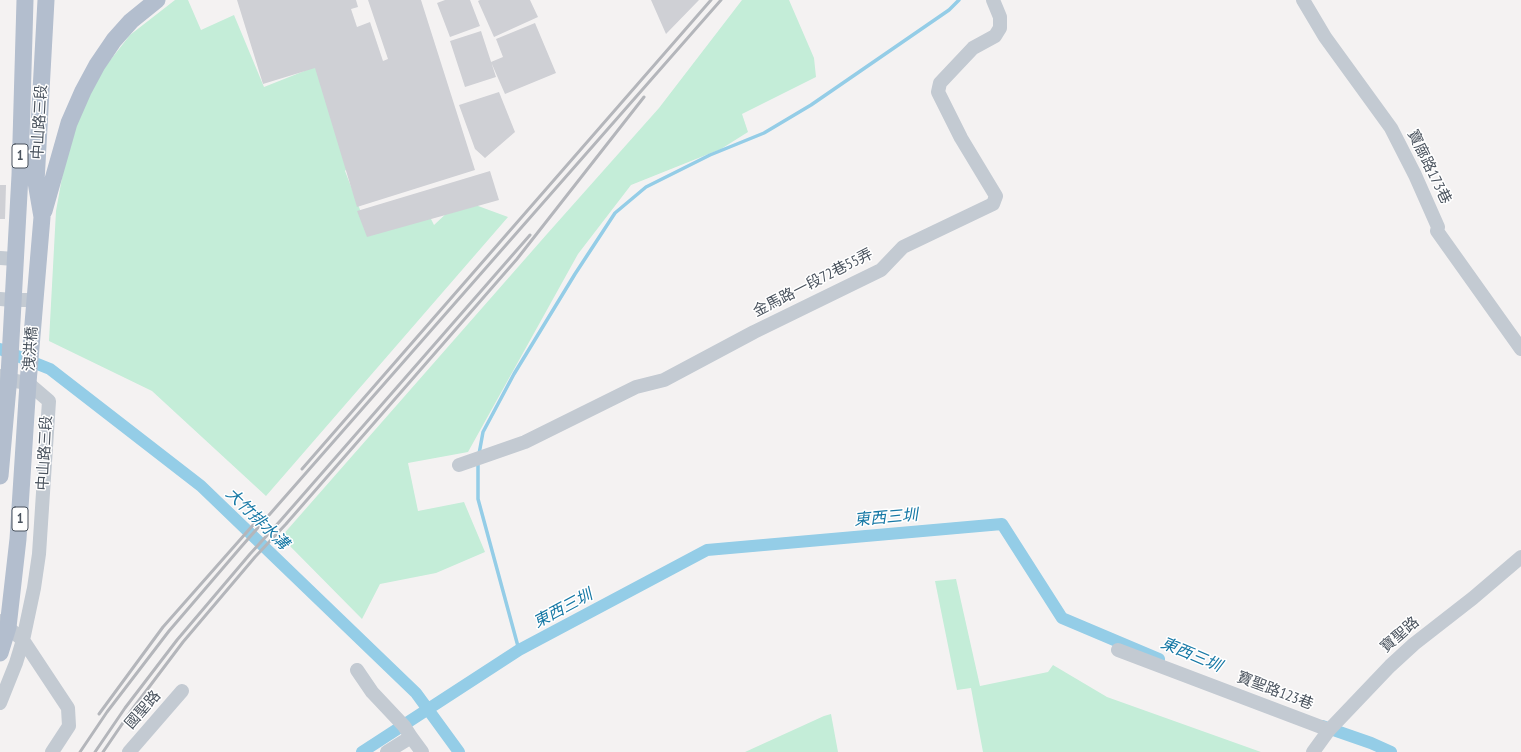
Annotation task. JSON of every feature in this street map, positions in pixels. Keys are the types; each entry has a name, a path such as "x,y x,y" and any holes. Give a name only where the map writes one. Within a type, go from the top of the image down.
{"main road":[{"path":"12,0 24,27"},
{"name":"中山路三段","path":"6,300 7,259 20,175 25,0"},
{"name":"中山路三段","path":"34,307 42,217 36,182 46,0"},
{"name":"1","path":"42,217 69,123 83,91 97,65 114,40 131,21 157,0"},
{"name":"洩洪橋","path":"5,382 6,300"},
{"name":"洩洪橋","path":"28,380 34,307"},
{"name":"中山路三段","path":"0,654 18,539 28,380"},
{"name":"1","path":"0,476 5,382"}],"street":[{"name":"金馬路一段72巷55弄","path":"459,465 525,442 636,388 664,380 754,332 880,270 903,247 993,204 996,196 961,138 938,92 940,83 973,48 995,36 998,32 1000,28 1000,17 993,0"},
{"name":"寶廍路173巷","path":"1303,0 1325,37 1390,128 1421,188 1438,227 1437,231 1521,349"},
{"path":"6,300 34,307"},
{"path":"5,382 28,380"},
{"name":"中山路三段","path":"0,703 14,669 23,640 34,588 39,554 49,401 28,380"},
{"name":"寶聖路","path":"1313,752 1330,730 1390,666 1473,598 1521,556"},
{"path":"4,624 23,640 68,708 69,726 52,752"},
{"name":"寶聖路123巷","path":"1118,650 1330,730"},
{"path":"357,670 372,692 404,726 422,752"},
{"name":"國聖路","path":"129,752 182,691"},
{"path":"388,752 411,737"}],"green space":[{"path":"175,0 188,0 201,30 234,15 264,87 322,64 354,160 345,171 364,220 430,217 434,225 449,211 470,203 508,217 266,496 152,391 49,341 56,211 67,150 90,86 130,35"},
{"path":"742,0 789,0 814,58 816,77 742,114 748,132 721,149 631,185 578,254 468,452 408,463 418,511 464,502 485,552 436,573 380,584 362,619 281,537 659,108"},
{"path":"956,579 980,686 1048,672 1053,665 1107,697 1261,752 983,752 971,688 957,690 935,581"},
{"path":"831,714 838,752 745,752 824,716"}],"building":[{"path":"237,0 356,0 358,7 351,9 357,27 370,22 383,61 388,59 368,0 421,0 475,170 357,207 315,68 263,84"},
{"path":"445,0 470,0 480,26 450,37 437,3"},
{"path":"530,0 538,17 494,37 478,1"},
{"path":"651,0 699,0 666,34"},
{"path":"535,23 556,73 505,94 491,62 503,57 496,39"},
{"path":"481,31 496,77 465,87 450,41"},
{"path":"499,92 515,132 485,158 475,149 459,105"},
{"path":"490,171 499,200 367,237 357,211"},
{"path":"0,185 6,185 5,219 0,219"}],"waterway":[{"path":"479,454 483,432 514,374 575,274 615,213 646,187 710,155 764,133 811,105 949,10 959,0"},
{"name":"大竹排水溝","path":"0,349 50,369 201,486 416,693 459,752"},
{"path":"478,462 478,499 519,650"},
{"name":"東西三圳","path":"362,752 519,650 707,550 1002,524 1062,618 1159,659"},
{"name":"東西三圳","path":"1322,726 1371,743 1391,752"}],"railway":[{"path":"302,469 711,0"},
{"path":"80,752 107,712 169,631 721,0"},
{"path":"103,752 131,711 183,642 255,557 286,524 517,259 644,97"},
{"path":"95,752 125,708 177,640 250,554 530,235"},
{"path":"99,714 163,627 261,516"}]}
